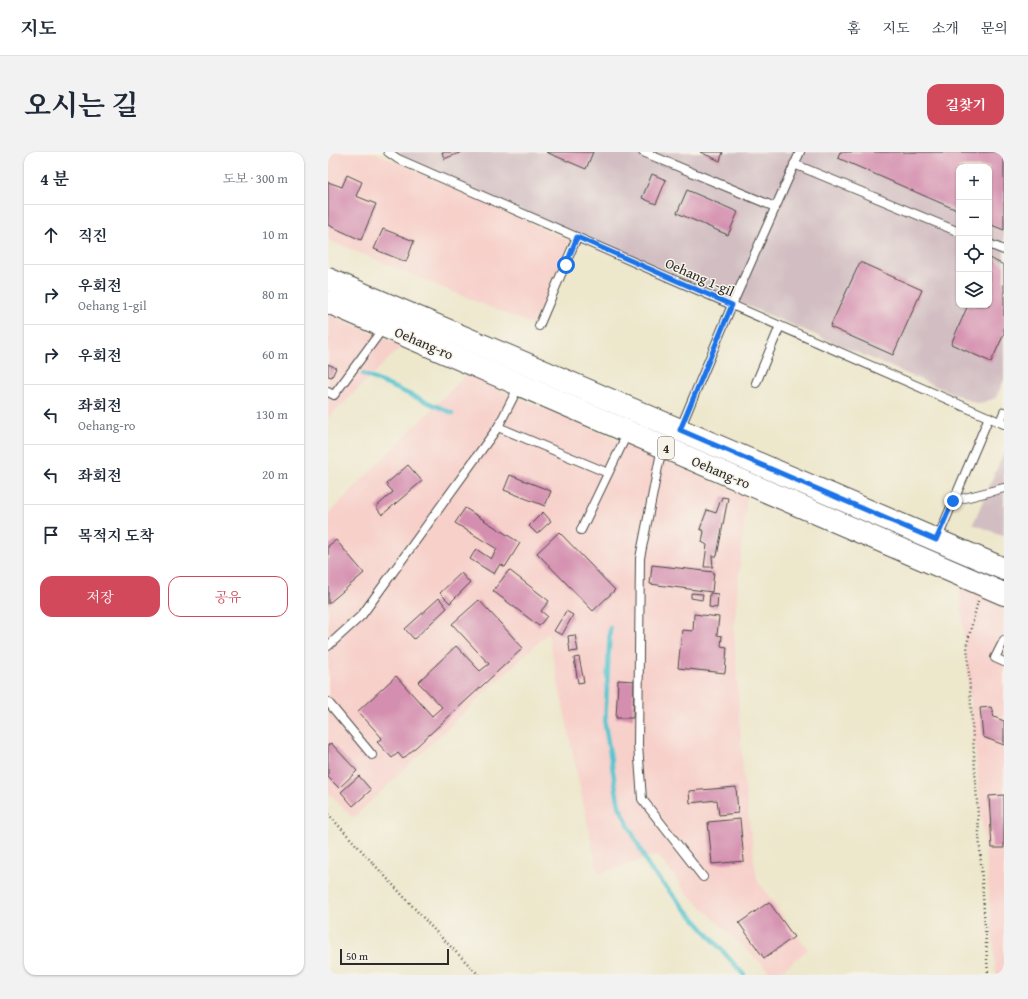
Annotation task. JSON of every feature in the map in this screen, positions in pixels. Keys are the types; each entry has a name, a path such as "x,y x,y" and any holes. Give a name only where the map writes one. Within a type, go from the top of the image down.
{"main road":[{"name":"Oehang-ro","path":"328,279 1004,569"},
{"name":"Oehang-ro","path":"328,302 1004,594"}],"lane":[{"name":"Oehang 1-gil","path":"388,152 398,159 1002,423"},
{"path":"642,152 775,207"},
{"path":"680,430 732,305 800,152"},
{"path":"794,164 956,231"},
{"path":"539,326 577,237"},
{"path":"992,245 1004,250"},
{"path":"328,392 334,395 384,326"},
{"path":"756,383 780,326"},
{"path":"328,646 362,615 498,427 519,384"},
{"path":"1002,423 1004,412"},
{"path":"936,540 989,417"},
{"path":"498,427 608,473"},
{"path":"581,530 628,432"},
{"path":"662,446 640,558 638,745 642,799 704,877"},
{"path":"953,501 1004,488"},
{"path":"1004,640 995,658 1004,662"},
{"path":"328,702 372,754"}],"path":[{"path":"983,585 967,644 988,975"},
{"path":"328,814 438,934 479,975"}],"shaded area":[{"path":"328,152 375,152 570,241 533,325 328,240"},
{"path":"391,152 1004,152 1004,380 996,398 978,404 399,158"},
{"path":"328,314 402,346 328,418"},
{"path":"466,375 747,496 734,626 743,773 756,873 758,881 808,950 776,975 773,975 686,892 658,855 598,874 548,633 353,818 328,792 328,514"},
{"path":"1004,452 1004,536 973,524"},
{"path":"959,584 1004,603 1004,975 996,975"}],"building":[{"path":"442,152 462,152 444,159"},
{"path":"546,152 593,152 586,169"},
{"path":"700,152 723,152 720,161"},
{"path":"840,152 1004,152 1004,230 992,225 992,164 956,164 956,210 838,158"},
{"path":"652,174 666,180 656,204 642,198"},
{"path":"347,175 362,182 356,196 376,204 361,240 328,225 328,182 342,187"},
{"path":"687,190 738,212 728,235 677,213"},
{"path":"383,229 414,241 406,262 374,249"},
{"path":"992,259 1004,265 1004,334 991,362 951,344 967,308 992,308"},
{"path":"860,262 922,290 893,355 830,327"},
{"path":"328,364 336,368 332,377 328,376"},
{"path":"408,465 422,481 382,515 376,507 393,492 386,484"},
{"path":"510,475 551,491 545,506 504,490"},
{"path":"722,497 728,498 717,556 712,556 713,567 704,567 707,545 702,542 704,531 700,529 707,510 716,513"},
{"path":"465,508 520,543 505,567 500,564 494,574 470,559 476,549 491,559 497,549 455,523"},
{"path":"543,512 551,521 537,534 529,526"},
{"path":"559,532 615,590 593,611 537,553"},
{"path":"336,540 364,573 328,604 328,546"},
{"path":"652,565 714,572 712,592 650,584"},
{"path":"509,570 549,601 541,611 547,616 539,626 493,591"},
{"path":"461,573 470,583 450,603 440,593"},
{"path":"691,593 703,594 702,600 691,598"},
{"path":"710,593 718,594 717,608 709,607"},
{"path":"439,598 447,608 414,639 405,629"},
{"path":"479,600 523,648 403,759 398,753 392,758 377,742 382,738 358,711 396,676 432,716 442,707 418,682 456,646 480,671 489,664 452,624"},
{"path":"566,611 573,615 562,635 554,631"},
{"path":"694,614 719,617 717,635 722,636 721,646 727,647 725,673 678,668 682,630 693,631"},
{"path":"575,635 578,651 570,652 568,636"},
{"path":"579,657 584,682 578,683 574,658"},
{"path":"618,680 634,681 633,718 616,718"},
{"path":"991,707 994,717 1004,721 1004,745 983,737 980,708"},
{"path":"331,743 357,771 339,788 328,777 328,745"},
{"path":"359,776 371,790 353,806 341,792"},
{"path":"736,787 738,813 719,815 717,800 690,803 689,791"},
{"path":"1004,795 1004,848 992,848 989,796"},
{"path":"740,819 744,861 712,864 708,822"},
{"path":"769,902 794,937 764,958 739,923"}],"waterway":[{"path":"363,374 452,413"},
{"path":"610,628 605,725 619,806 650,869 744,975"}],"route":[{"path":"566,265 577,237 732,305 680,430 936,540 953,501"}]}
